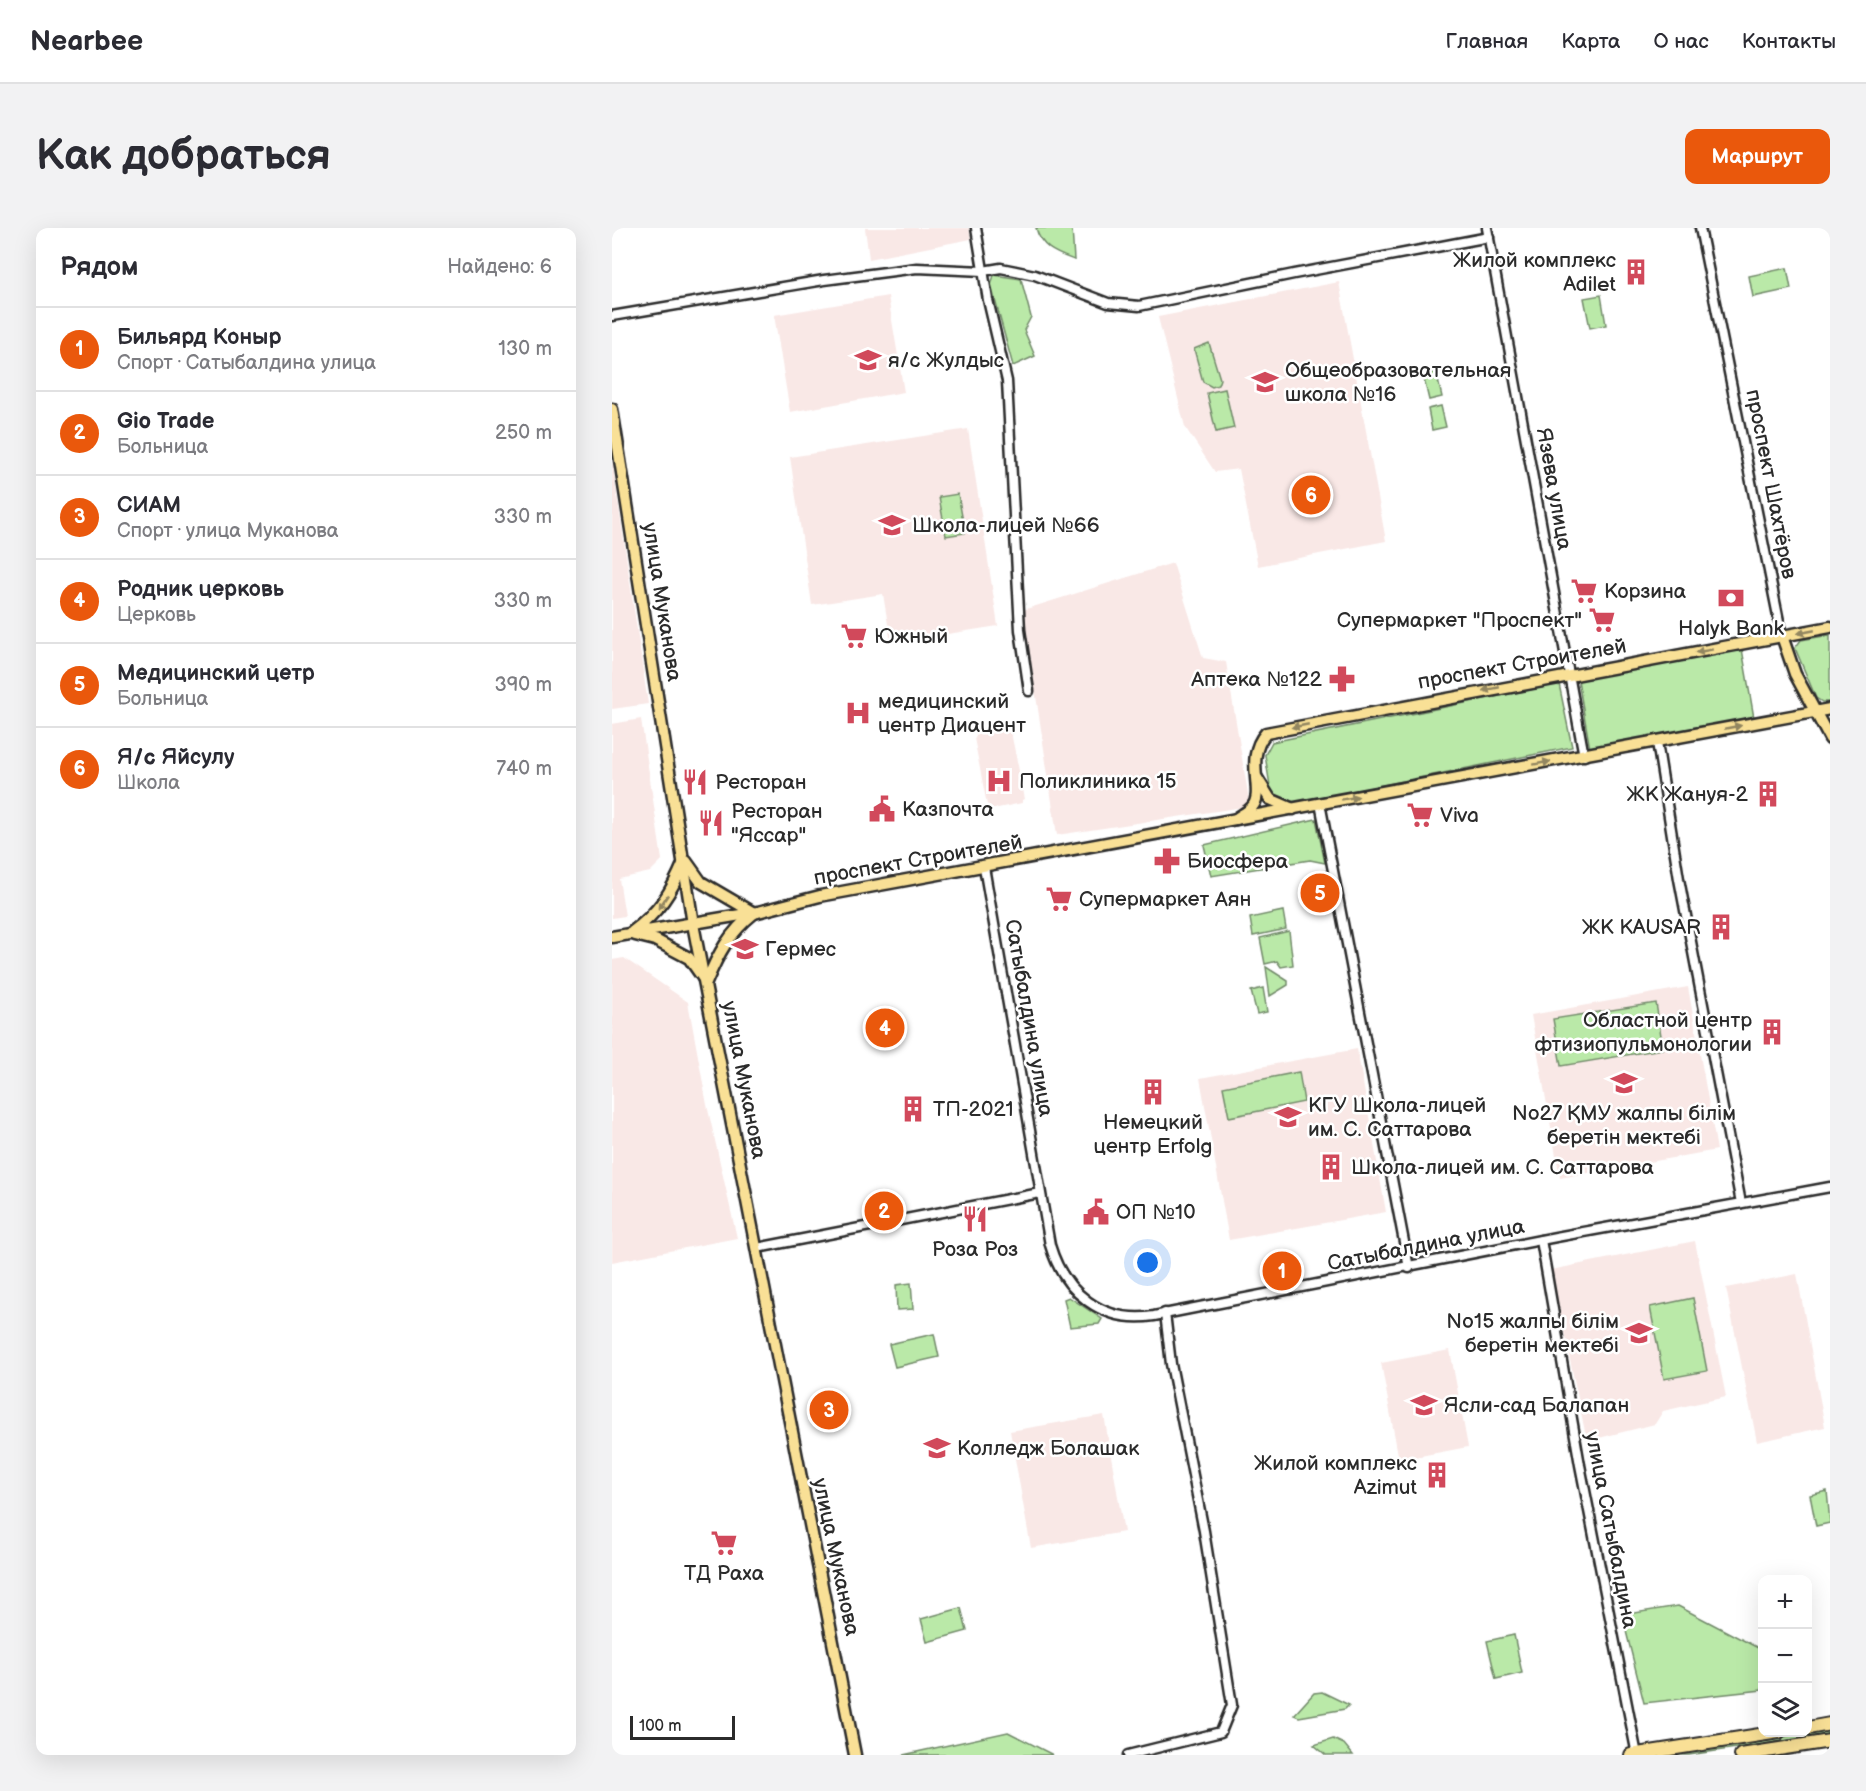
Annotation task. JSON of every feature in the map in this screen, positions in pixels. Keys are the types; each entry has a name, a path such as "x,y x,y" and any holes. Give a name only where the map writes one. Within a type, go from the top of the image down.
{"highway":[{"path":"1812,1727 1830,1724"},
{"path":"1635,1755 1758,1735"},
{"path":"1741,1755 1830,1741"}],"main road":[{"name":"улица Муканова","path":"612,409 685,859 693,924 758,1248 855,1755"},
{"name":"проспект Строителей","path":"1231,822 1254,806 1257,797 1253,762 1259,741 1266,733 1570,674 1830,627"},
{"name":"проспект Шахтёров","path":"1782,636 1795,675 1830,739"},
{"name":"проспект Строителей","path":"612,937 754,913 820,896 1231,822 1320,803 1830,709"},
{"path":"1255,775 1270,799 1295,809"},
{"path":"685,859 701,882 754,913 734,929 719,951 706,983"},
{"path":"629,934 653,917 673,887 685,859"},
{"path":"629,934 655,940 689,958 706,983"}],"street":[{"path":"976,228 1007,381 1020,630 1029,691"},
{"name":"проспект Шахтёров","path":"1700,228 1782,636"},
{"path":"612,316 824,280 917,268 983,271 1001,268 1035,275 1108,303 1139,306 1488,233"},
{"name":"Язева улица","path":"1488,233 1584,756"},
{"path":"1657,742 1679,879 1741,1203"},
{"path":"1320,803 1409,1268"},
{"name":"Сатыбалдина улица","path":"984,867 1040,1193 1057,1268 1073,1290 1097,1308 1134,1320 1409,1268 1541,1240 1830,1187"},
{"path":"758,1248 1040,1193"},
{"name":"улица Сатыбалдина","path":"1541,1240 1580,1465 1635,1755"},
{"path":"1128,1755 1221,1732 1232,1705 1204,1531 1171,1364 1165,1313"}],"shaded area":[{"path":"865,228 969,228 971,239 869,259"},
{"name":"Общеобразовательная школа №16","path":"1339,282 1386,541 1258,566 1239,469 1215,472 1185,427 1158,317"},
{"path":"888,296 904,392 790,412 774,315"},
{"name":"Школа-лицей №66","path":"968,429 998,626 891,643 883,594 812,605 790,457"},
{"path":"612,460 648,704 612,709"},
{"path":"1173,563 1203,658 1226,662 1250,806 1057,835 1023,610"},
{"path":"641,719 662,860 650,872 619,879 625,916 612,918 612,724"},
{"path":"1001,725 1002,730 1010,728 1025,799 1022,803 988,810 974,738 976,737 975,730"},
{"path":"624,958 688,1002 707,1105 737,1238 612,1262 612,960"},
{"name":"No27 ҚМУ жалпы білім беретін мектебі","path":"1688,987 1717,1150 1560,1178 1531,1015"},
{"name":"КГУ Школа-лицей им. С. Саттарова","path":"1357,1049 1386,1212 1229,1240 1200,1078"},
{"name":"No15 жалпы білім беретін мектебі","path":"1695,1241 1726,1397 1663,1411 1655,1424 1587,1441 1551,1270"},
{"path":"1797,1274 1825,1427 1757,1442 1726,1288"},
{"name":"Ясли-сад Балапан","path":"1450,1350 1468,1447 1399,1460 1381,1363"},
{"path":"1104,1415 1124,1532 1031,1548 1010,1431"}],"green space":[{"path":"1036,228 1072,228 1074,260 1045,245"},
{"path":"1787,268 1791,289 1753,297 1749,276"},
{"path":"994,275 1021,279 1031,317 1024,330 1035,356 1013,366 991,285"},
{"path":"1601,295 1606,325 1590,328 1584,298"},
{"path":"1209,343 1220,379 1218,385 1212,387 1203,382 1194,349"},
{"path":"1436,372 1442,397 1429,400 1423,375"},
{"path":"1225,389 1234,428 1216,432 1207,393"},
{"path":"1441,406 1446,427 1432,430 1428,409"},
{"path":"958,494 965,533 946,536 939,497"},
{"path":"1830,635 1830,702 1822,702 1816,698 1795,648 1801,640"},
{"path":"1742,649 1754,718 1590,749 1578,680"},
{"path":"1559,684 1572,747 1294,803 1280,801 1271,792 1265,755 1272,742"},
{"path":"1316,819 1325,863 1310,860 1211,876 1204,845"},
{"path":"1283,911 1286,929 1253,936 1250,918"},
{"path":"1289,931 1293,965 1281,967 1277,961 1265,964 1260,938"},
{"path":"1266,967 1288,981 1288,985 1270,996"},
{"path":"1263,988 1267,1012 1257,1014 1251,991"},
{"path":"1656,1003 1663,1049 1561,1066 1553,1019"},
{"path":"1299,1072 1304,1102 1229,1117 1223,1087"},
{"path":"911,1283 913,1309 897,1310 896,1285"},
{"path":"1069,1297 1102,1319 1099,1324 1070,1327 1064,1299"},
{"path":"1693,1298 1707,1371 1664,1379 1650,1307"},
{"path":"934,1334 939,1357 895,1367 889,1344"},
{"path":"1827,1491 1830,1523 1816,1526 1810,1495"},
{"path":"1678,1606 1758,1648 1758,1690 1644,1703 1622,1615"},
{"path":"961,1608 967,1631 927,1642 921,1619"},
{"path":"1514,1635 1522,1673 1496,1679 1487,1641"},
{"path":"1322,1692 1349,1705 1345,1709 1299,1717 1294,1715 1314,1693"},
{"path":"1830,1730 1830,1734 1812,1737 1812,1733"},
{"path":"1008,1732 1053,1755 903,1755"},
{"path":"1783,1737 1810,1737 1689,1755 1663,1755"},
{"path":"1333,1739 1344,1744 1353,1755 1326,1755 1314,1745"}],"place":[{"name":"Жилой комплекс Adilet","path":"1636,272"},
{"name":"я/c Жулдыс","path":"868,360"},
{"name":"Общеобразовательная школа №16","path":"1265,382"},
{"name":"Я/c Яйсулу","path":"1311,495"},
{"name":"Школа-лицей №66","path":"892,525"},
{"name":"Корзина","path":"1584,591"},
{"name":"Halyk Bank","path":"1731,598"},
{"name":"Супермаркет \"Проспект\"","path":"1602,620"},
{"name":"Южный","path":"854,636"},
{"name":"Аптека №122","path":"1342,679"},
{"name":"медицинский центр Диацент","path":"858,713"},
{"name":"Поликлиника 15","path":"999,781"},
{"name":"Ресторан","path":"695,782"},
{"name":"ЖК Жануя-2","path":"1768,794"},
{"name":"Казпочта","path":"882,809"},
{"name":"Viva","path":"1420,815"},
{"name":"Ресторан \"Яссар\"","path":"711,823"},
{"name":"Биосфера","path":"1167,861"},
{"name":"Медицинский цетр","path":"1320,893"},
{"name":"Супермаркет Аян","path":"1059,899"},
{"name":"ЖК KAUSAR","path":"1721,927"},
{"name":"Гермес","path":"745,949"},
{"name":"Родник церковь","path":"885,1028"},
{"name":"Областной центр фтизиопульмонологии","path":"1772,1032"},
{"name":"No27 ҚМУ жалпы білім беретін мектебі","path":"1624,1083"},
{"name":"Немецкий центр Erfolg","path":"1153,1092"},
{"name":"ТП-2021","path":"913,1109"},
{"name":"КГУ Школа-лицей им. С. Саттарова","path":"1288,1117"},
{"name":"Школа-лицей им. С. Саттарова","path":"1331,1167"},
{"name":"Gio Trade","path":"884,1211"},
{"name":"ОП №10","path":"1096,1212"},
{"name":"Роза Роз","path":"975,1219"},
{"name":"Бильярд Коныр","path":"1282,1271"},
{"name":"No15 жалпы білім беретін мектебі","path":"1639,1333"},
{"name":"Ясли-сад Балапан","path":"1424,1405"},
{"name":"СИАМ","path":"829,1410"},
{"name":"Колледж Болашак","path":"937,1448"},
{"name":"Жилой комплекс Azimut","path":"1437,1475"},
{"name":"ТД Раха","path":"724,1543"}]}
